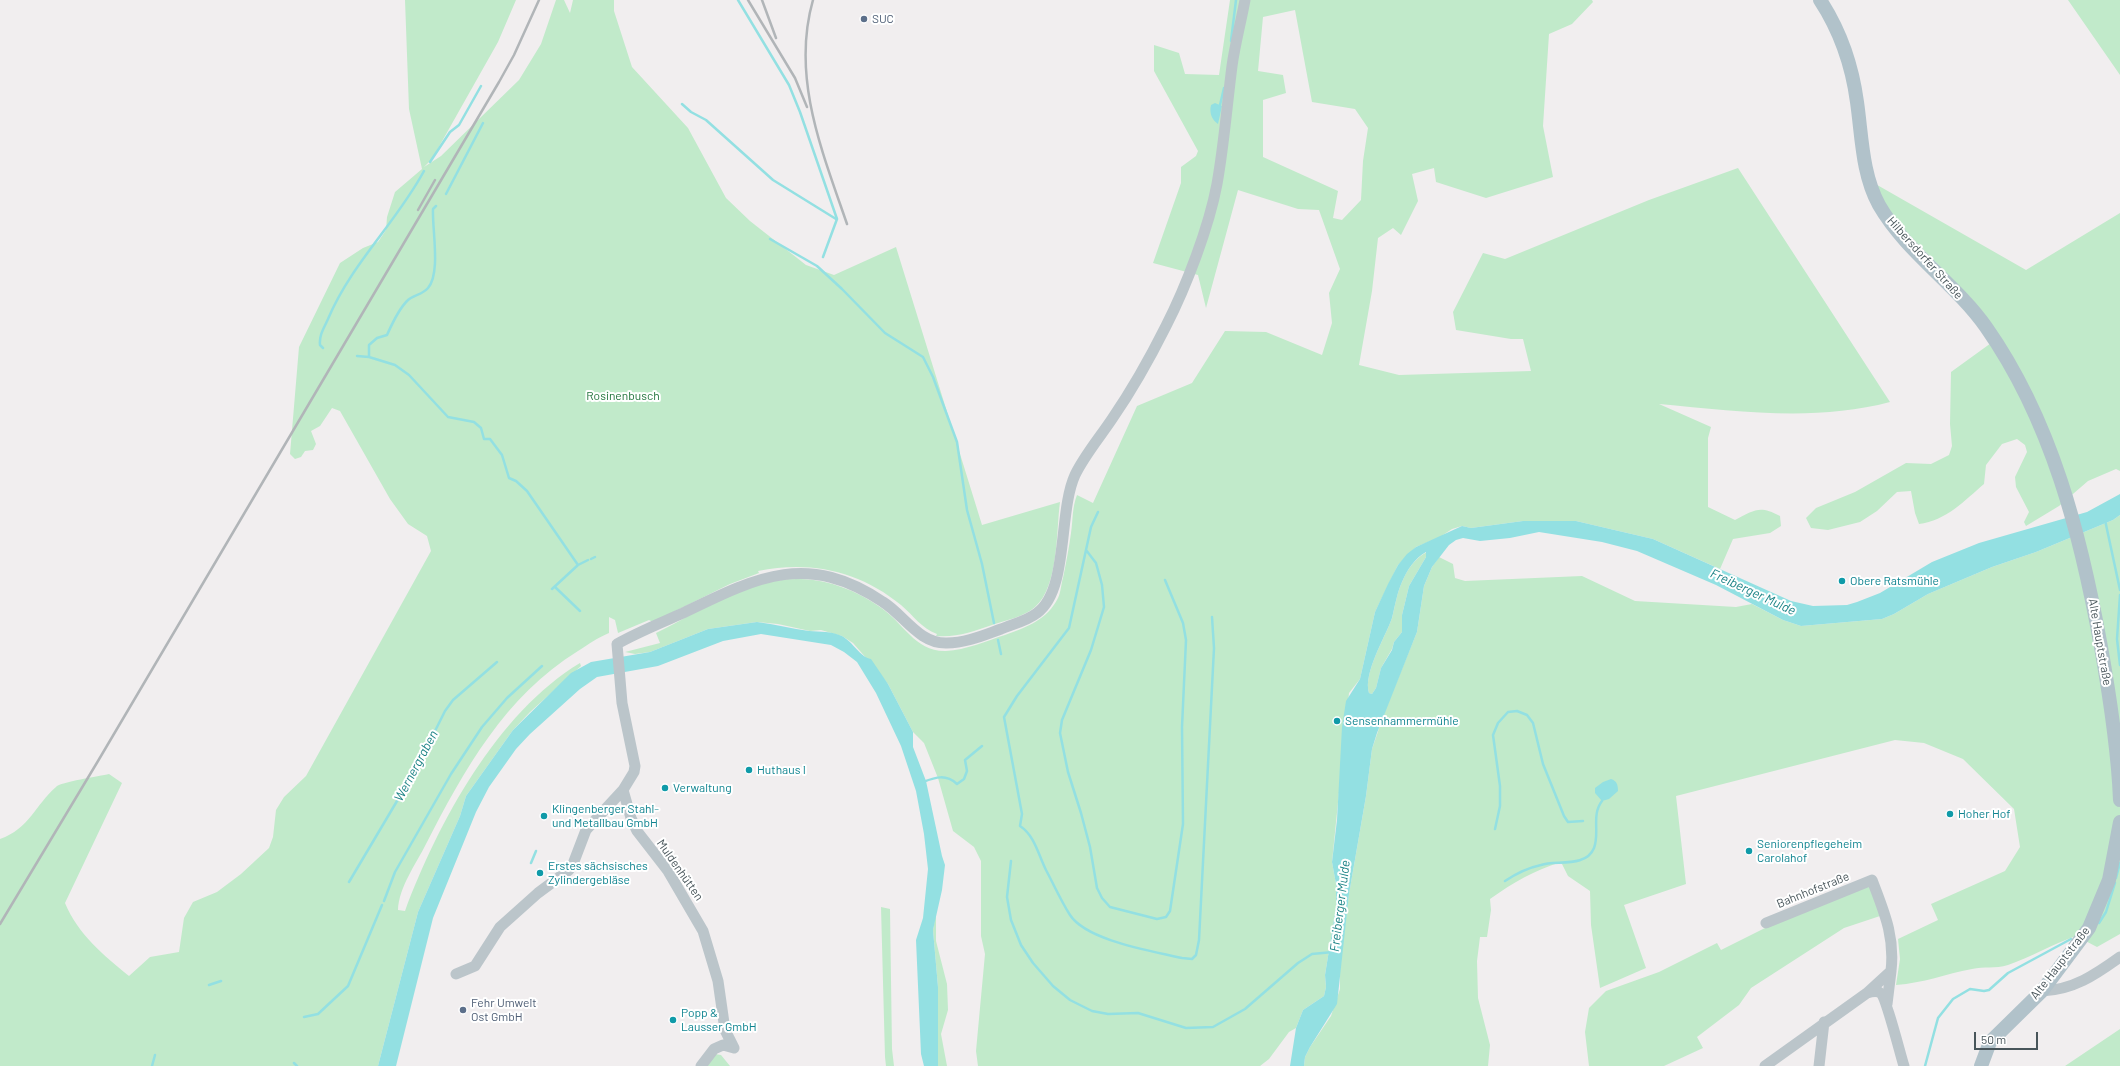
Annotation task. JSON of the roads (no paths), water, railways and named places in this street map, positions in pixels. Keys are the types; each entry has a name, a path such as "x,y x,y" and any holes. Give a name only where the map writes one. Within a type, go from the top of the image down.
{"main road":[{"name":"Hilbersdorfer Straße","path":"1820,0 1831,17 1846,52 1857,101 1865,165 1870,185 1879,204 1894,227 1974,311 1987,329 2022,390 2060,477"},
{"name":"Alte Hauptstraße","path":"2060,477 2089,579 2118,754 2120,800"},
{"name":"Alte Hauptstraße","path":"1980,1066 1990,1042 2042,991 2089,928 2108,880 2120,822"}],"street":[{"path":"456,974 475,966 500,927 538,893 569,870 573,864 586,830 623,790 634,772 635,766 622,703 617,644 748,582 784,574 818,574 861,588 889,605 923,636 931,641 944,644 960,642 1029,619 1040,612 1050,600 1056,579 1069,490 1076,473 1135,383 1166,326 1182,289 1209,215 1217,185 1233,62 1245,0"},
{"name":"Muldenhütten","path":"623,790 631,818 637,831 668,871 703,931 718,981 725,1030 734,1048 723,1045 714,1049 702,1066"},
{"name":"Bahnhofstraße","path":"1766,923 1872,880 1891,933 1893,952 1887,1004 1897,1048 1904,1066"},
{"path":"2042,991 2066,988 2094,976 2120,957"},
{"path":"1765,1066 1824,1022 1867,993 1891,970"},
{"path":"1867,993 1880,992 1887,1004"},
{"path":"1819,1066 1824,1022"}],"water":[{"path":"1215,103 1222,106 1218,124 1213,118 1210,108 1211,105"},
{"name":"Freiberger Mulde","path":"2120,494 2120,515 2113,520 2036,552 1992,567 1928,594 1894,614 1882,619 1801,626 1783,620 1716,585 1637,551 1602,542 1539,532 1510,538 1480,541 1463,538 1456,540 1449,545 1432,567 1424,586 1417,632 1372,749 1366,796 1349,894 1337,1004 1310,1047 1305,1057 1304,1066 1290,1066 1296,1028 1303,1010 1324,996 1326,987 1325,975 1336,907 1336,884 1332,862 1337,820 1342,727 1346,701 1360,679 1375,612 1398,565 1407,554 1416,547 1462,526 1471,528 1523,521 1576,521 1653,539 1791,601 1813,606 1847,605 1880,593 1932,562 1979,543 2087,512","holes":["1426,552 1426,557 1409,586 1402,615 1402,632 1394,642 1392,650 1381,668 1376,688 1372,694 1369,693 1369,676 1392,618 1397,595 1402,582 1406,573 1415,561"]},
{"path":"757,622 809,631 830,632 842,636 863,655 871,659 888,684 913,732 913,747 926,781 945,865 942,890 933,930 938,987 938,1066 924,1066 921,1054 916,940 923,918 928,869 924,834 916,791 901,746 876,693 857,662 844,652 831,645 761,634 723,641 658,666 597,677 580,689 530,734 516,749 489,787 476,812 433,918 396,1066 378,1066 418,912 460,816 466,796 513,730 571,673 591,662 650,652 708,629"},
{"path":"1611,779 1617,784 1618,791 1609,799 1602,801 1595,793 1595,788 1603,782"}],"waterway":[{"path":"738,0 789,85 800,112 837,219 823,257"},
{"path":"1231,41 1236,0"},
{"path":"430,162 450,132 459,125 481,86"},
{"path":"1220,105 1224,88"},
{"path":"682,104 691,112 706,120 773,180 836,219"},
{"path":"446,194 483,123"},
{"path":"323,348 320,345 321,335 338,299 361,262 413,190 424,171"},
{"path":"436,206 433,209 435,262 432,281 426,290 409,299 396,317 387,335 377,338 369,345 369,357 395,365 409,375 448,417 474,422 481,428 484,439 490,439 502,455 509,478 516,481 527,491 578,565"},
{"path":"770,239 817,266 885,333 923,357 933,377 957,442 967,510 982,564 994,623"},
{"path":"357,356 369,357"},
{"path":"1098,512 1091,527 1069,628 1017,696 1004,717 1022,814 1020,826 1033,840 1046,870 1070,915 1079,924 1091,932 1122,944 1192,959 1196,955 1199,940 1214,648 1212,617"},
{"path":"2105,520 2120,590"},
{"path":"1086,550 1096,563 1102,585 1104,607 1091,650 1062,720 1060,733 1068,772 1090,847 1097,888 1102,898 1110,907 1157,919 1166,917 1170,911 1183,824 1182,727 1186,640 1183,623 1165,580"},
{"name":"Wernergraben","path":"591,559 595,557"},
{"name":"Wernergraben","path":"552,589 578,565 588,560"},
{"path":"555,587 580,611"},
{"path":"2120,595 2117,639 2120,665"},
{"path":"998,640 1001,654"},
{"name":"Wernergraben","path":"349,882 416,769 445,711 453,700 497,662"},
{"path":"384,901 395,872 451,774 482,727 507,698 542,666"},
{"path":"1495,829 1500,806 1500,786 1493,735 1498,723 1508,712 1517,711 1527,715 1533,723 1543,764 1564,816 1568,822 1583,821"},
{"path":"923,782 941,777 949,779 957,784 964,779 967,771 965,760 982,746"},
{"path":"1505,881 1518,873 1531,868 1547,864 1578,861 1590,854 1596,842 1596,818 1602,801"},
{"path":"531,863 536,851"},
{"name":"Freiberger Mulde","path":"1011,861 1007,897 1011,920 1021,945 1033,963 1053,986 1070,1000 1092,1011 1108,1014 1138,1013 1186,1028 1213,1027 1245,1009 1298,963 1312,954 1333,952"},
{"path":"2116,878 2120,863"},
{"path":"2099,923 2106,912 2115,883"},
{"path":"304,1017 318,1014 348,986 382,905"},
{"path":"1925,1066 1938,1018 1953,999 1970,989 1984,991 1989,990 2008,973 2071,939"},
{"name":"Wernergraben","path":"209,985 221,981"},
{"name":"Wernergraben","path":"152,1066 155,1055"},
{"path":"294,1063 297,1066"}],"railway":[{"path":"0,924 98,761 499,82 514,55 539,0"},
{"path":"748,0 795,78 807,107"},
{"path":"762,0 776,38"},
{"path":"813,0 807,29 807,85 819,141 847,224"},
{"path":"418,210 435,180"}],"place":[{"name":"SUC","path":"864,19"},
{"name":"Obere Ratsmühle","path":"1842,581"},
{"name":"Sensenhammermühle","path":"1337,721"},
{"name":"Huthaus I","path":"749,770"},
{"name":"Verwaltung","path":"665,788"},
{"name":"Hoher Hof","path":"1950,814"},
{"name":"Klingenberger Stahl- und Metallbau GmbH","path":"544,816"},
{"name":"Seniorenpflegeheim Carolahof","path":"1749,851"},
{"name":"Erstes sächsisches Zylindergebläse","path":"540,873"},
{"name":"Fehr Umwelt Ost GmbH","path":"463,1010"},
{"name":"Popp & Lausser GmbH","path":"673,1020"}],"park label":[{"name":"Rosinenbusch","path":"623,396"}]}
